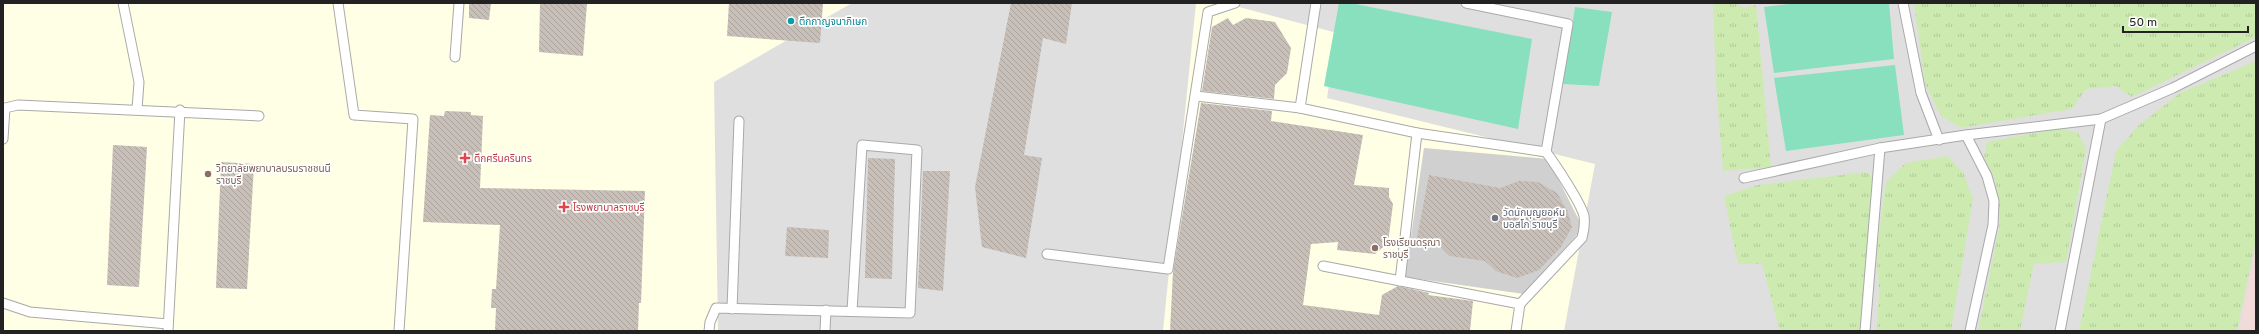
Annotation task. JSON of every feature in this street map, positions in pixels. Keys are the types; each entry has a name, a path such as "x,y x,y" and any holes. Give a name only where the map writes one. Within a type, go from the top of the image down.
{"lane":[{"path":"123,3 140,82 137,109"},
{"path":"338,3 354,116 413,119 399,331"},
{"path":"455,57 459,3"},
{"path":"1047,254 1168,269 1208,12 1235,3"},
{"path":"1300,108 1316,3"},
{"path":"1466,3 1568,24 1546,152"},
{"path":"1903,3 1921,93 1939,140"},
{"path":"1744,178 1880,148 1966,135 2101,119 2173,88 2256,46"},
{"path":"1196,96 1300,108 1417,133 1546,152 1556,165 1583,215 1584,227 1582,238 1520,304 1516,331"},
{"path":"3,139 5,108 18,104 180,110 259,116"},
{"path":"3,303 30,312 168,328 180,110"},
{"path":"2060,331 2101,119"},
{"path":"732,309 739,121"},
{"path":"1400,281 1417,133"},
{"path":"1966,135 1987,176 1994,201 1993,225 1970,331"},
{"path":"709,331 710,322 716,308 910,313 917,150 862,145 852,311"},
{"path":"1865,331 1880,148"},
{"path":"1323,266 1520,304"},
{"path":"825,331 826,310"}],"shaded area":[{"path":"3,3 2256,3 2256,331 3,331"},
{"path":"3,3 852,3 714,82 718,331 3,331"},
{"name":"โรงเรียนดรุณา ราชบุรี","path":"1196,3 1224,3 1337,33 1327,98 1595,164 1564,331 1163,331"},
{"path":"1424,148 1548,159 1583,228 1524,294 1405,277"},
{"path":"2256,245 2256,331 2239,331"}],"green space":[{"path":"1339,3 1350,3 1532,39 1518,129 1324,86"},
{"path":"1713,3 1736,3 1743,8 1756,5 1771,167 1723,171 1716,83"},
{"path":"1797,3 1889,3 1894,59 1774,73 1764,7"},
{"path":"1914,3 2256,3 2256,37 2132,97 2116,86 2086,89 2072,109 1961,128 1941,116 1925,84"},
{"path":"1575,7 1612,12 1599,86 1563,84"},
{"path":"2256,61 2256,240 2237,331 2079,331 2116,151 2139,125 2180,93"},
{"path":"1895,65 1904,135 1786,151 1774,78"},
{"path":"2061,128 2078,133 2086,149 2066,262 2034,264 2020,331 1978,331 2000,223 1996,183 1984,156 1987,142"},
{"path":"1947,156 1963,172 1973,199 1951,331 1877,331 1879,289 1876,254 1886,182 1906,163"},
{"path":"1867,172 1874,179 1860,331 1780,331 1762,264 1738,264 1724,196 1758,185"}],"building":[{"path":"469,3 491,3 489,20 469,18"},
{"path":"540,3 587,3 583,56 539,52"},
{"name":"ตึกกาญจนาภิเษก","path":"729,3 823,3 820,43 727,36"},
{"path":"1011,3 1072,3 1066,44 1043,38 1024,155 1042,158 1026,258 982,247 975,187"},
{"path":"1228,18 1233,25 1246,18 1275,22 1291,48 1287,73 1275,85 1274,99 1202,91 1212,27"},
{"path":"1201,103 1272,111 1271,121 1363,135 1354,185 1389,188 1389,197 1393,204 1388,243 1375,254 1337,250 1338,242 1311,244 1303,305 1379,315 1382,295 1398,286 1429,293 1428,295 1473,301 1470,331 1170,331 1173,272"},
{"path":"445,111 471,112 471,115 483,116 480,188 645,191 641,303 639,303 638,331 495,331 496,308 491,308 492,289 496,289 500,225 423,222 430,115 444,116"},
{"path":"113,145 147,147 139,287 107,285"},
{"path":"868,158 895,159 892,279 865,278"},
{"path":"221,162 254,164 247,289 216,288"},
{"path":"923,171 950,171 943,291 918,288"},
{"name":"วัดนักบุญยอห์น บอสโก ราชบุรี","path":"1429,175 1500,188 1519,181 1538,182 1557,193 1567,210 1572,227 1561,247 1539,270 1517,278 1496,271 1485,261 1450,256 1438,244 1417,238"},
{"path":"787,227 829,230 828,258 785,256"}],"place":[{"name":"ตึกกาญจนาภิเษก","path":"791,21"},
{"name":"ตึกศรีนครินทร","path":"465,158"},
{"name":"วิทยาลัยพยาบาลบรมราชชนนี ราชบุรี","path":"208,174"},
{"name":"โรงพยาบาลราชบุรี","path":"564,207"},
{"name":"วัดนักบุญยอห์น บอสโก ราชบุรี","path":"1495,218"},
{"name":"โรงเรียนดรุณา ราชบุรี","path":"1375,248"}]}
